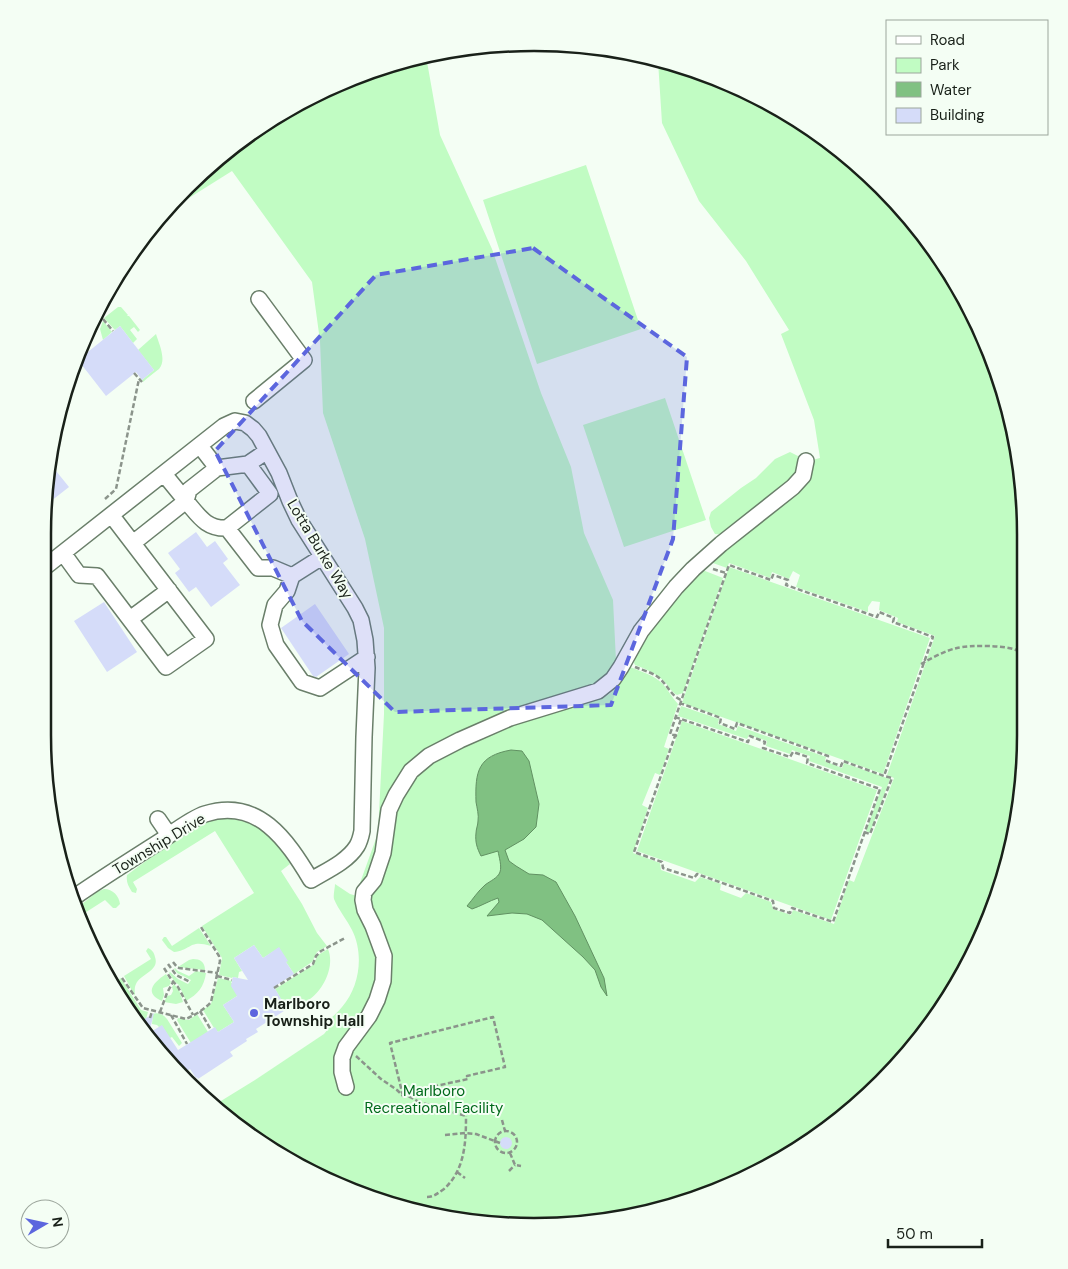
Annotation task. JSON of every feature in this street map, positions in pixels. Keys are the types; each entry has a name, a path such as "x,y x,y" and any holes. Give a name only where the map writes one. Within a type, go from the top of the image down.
{"lane":[{"path":"254,401 304,360 259,299"},
{"name":"Lotta Burke Way","path":"51,562 224,426 235,421 245,422 259,436 279,474 299,520 356,608 361,620 365,640 367,668 362,831 354,851 311,880"},
{"path":"200,446 217,468"},
{"path":"133,543 186,501 189,490 217,468 248,464 267,451"},
{"path":"346,1087 342,1072 342,1058 346,1047 369,1016 383,981 384,956 362,900 364,892 374,880 383,853 389,810 411,771 429,756 489,727 530,711 580,698 598,691 613,679 641,631 676,587 721,544 793,487 803,476 806,461"},
{"path":"164,474 205,522 217,528 227,528 270,494 248,464"},
{"path":"63,553 78,575 97,576 166,667 206,639 112,516"},
{"path":"227,528 258,568 274,568 292,576"},
{"path":"322,557 292,576 287,591 275,605 270,624 276,644 302,682 320,688 366,657"},
{"path":"130,619 168,590"},
{"name":"Township Drive","path":"79,894 199,816 217,811 248,813 260,819 278,834 311,880"},
{"path":"158,819 169,835"}],"path":[{"path":"104,319 113,332"},
{"path":"105,499 116,489 141,381 134,373"},
{"path":"676,736 670,734 675,717 729,565 771,580 773,575 788,580 786,585 877,617 879,612 894,618 893,622 933,637 922,663 884,776"},
{"path":"922,663 942,653 958,648 978,646 1017,650"},
{"path":"624,663 649,672 658,678 675,698 721,718 720,723 735,729 737,723 828,756 827,761 841,766 843,761 892,778 870,834 864,832"},
{"path":"675,717 681,719 748,742 750,736 765,742 763,748 790,757 793,752 808,757 806,763 880,789 832,922 792,908 790,913 774,908 773,901 697,874 694,878 663,868 662,862 634,852 681,719"},
{"path":"122,978 143,1008 186,1019 200,1011 211,1002 220,959 201,927"},
{"path":"274,988 313,964 316,956 321,951 344,938"},
{"path":"173,962 179,968 217,974 232,980"},
{"path":"168,964 176,975 190,982"},
{"path":"164,968 178,987 193,1015"},
{"path":"160,1013 173,982"},
{"path":"150,1018 152,1011"},
{"path":"200,1011 211,1030"},
{"path":"171,1015 187,1044"},
{"path":"403,1096 390,1043 493,1017 505,1067 467,1076 468,1079 413,1091 410,1096"},
{"path":"346,1047 403,1096 410,1096 419,1103 466,1116"},
{"path":"430,1083 431,1087"},
{"path":"390,1091 395,1088"},
{"path":"427,1197 437,1194 451,1182 457,1172 465,1144 467,1110 476,1108"},
{"path":"502,1120 505,1131"},
{"path":"505,1131 513,1133 517,1139 515,1149 506,1154 498,1151 495,1142 498,1134 505,1131"},
{"path":"445,1135 476,1134 500,1143"},
{"path":"512,1143 517,1144"},
{"path":"510,1153 515,1166"},
{"path":"509,1171 515,1166 521,1166"},
{"path":"457,1172 465,1178"}],"highlighted area":[{"path":"533,248 687,357 673,539 611,705 395,712 302,621 215,451 376,275"}],"green space":[{"name":"Marlboro Recreational Facility","path":"427,64 440,135 492,249 541,393 571,467 584,533 613,600 616,661 603,687 589,701 604,697 614,690 630,667 656,678 678,704 664,747 669,749 660,775 655,773 642,805 648,808 633,853 660,863 661,870 695,882 700,877 721,884 720,890 741,898 746,893 771,902 773,909 791,915 793,910 834,924 849,880 854,882 894,778 887,775 935,636 897,622 898,618 879,610 880,602 872,601 868,607 868,612 796,587 800,575 793,571 789,579 772,572 770,578 729,563 727,568 710,562 800,490 812,460 820,458 814,420 781,334 789,330 746,261 699,201 662,123 658,68 719,88 748,101 775,116 828,151 875,193 917,240 952,293 967,320 980,349 1000,409 1013,471 1016,502 1016,767 1013,798 1000,860 980,920 967,949 952,976 917,1029 875,1076 828,1118 775,1153 748,1168 689,1192 659,1201 597,1214 534,1218 471,1214 409,1201 379,1192 320,1168 266,1136 220,1101 324,1034 328,1029 325,1023 348,999 358,970 358,949 352,930 334,899 335,884 350,894 357,896 378,957 377,981 362,1017 385,1002 390,975 360,883 378,833 384,714 384,628 365,539 323,413 320,341 312,282 232,171 187,199 240,151 293,116 349,88 379,77"},
{"path":"586,165 641,329 537,364 483,200"},
{"path":"118,307 121,307 140,330 138,332 134,327 130,330 137,339 133,343 120,326 115,330 104,318"},
{"path":"103,321 112,332 103,340 100,329"},
{"path":"156,334 162,352 161,365 159,369 143,382 142,380 154,370 138,350"},
{"path":"665,398 706,520 624,547 583,425"},
{"path":"790,452 798,456 796,476 726,535 715,534 709,518 711,512 756,478 775,459"},
{"path":"729,567 930,638 883,774 682,703"},
{"path":"700,569 723,578 683,693 677,695 661,678 634,663 635,658 661,615"},
{"path":"681,706 719,719 718,724 736,731 738,726 826,757 825,761 842,768 844,763 890,779 870,833 866,831 882,787 809,761 810,756 792,750 790,754 766,746 767,741 749,735 747,739 678,716"},
{"path":"682,721 877,790 831,920 637,851"},
{"path":"220,819 243,821 262,830 278,844 290,864 281,871 302,904 317,933 327,946 317,952 312,962 294,974 279,948 263,958 254,945 234,958 242,971 239,972 238,978 219,975 222,958 202,926 254,893 215,831 133,882 137,889 136,893 132,892 128,886 127,875 150,858 199,826"},
{"path":"104,889 110,890 118,898 120,904 113,908 105,900 85,913 82,904"},
{"path":"199,928 211,946 194,944 174,952 162,940 166,937 172,946"},
{"path":"148,948 155,955 155,966 136,984 135,996 124,976 151,959 146,951"},
{"path":"328,949 330,963 324,983 310,999 288,1011 275,989 313,965 318,955"},
{"path":"193,959 202,962 205,970 178,967 189,960"},
{"path":"175,968 189,976 196,971 206,973 200,990 186,1001 179,985 169,973 188,984 191,980 177,973"},
{"path":"166,974 171,982 169,986 163,988 164,995 162,1001 153,995 152,988"},
{"path":"121,978 141,1010 148,1012 146,1021 133,1003 118,980"},
{"path":"218,978 237,984 237,996 223,1005 234,1022 218,1032 203,1010 211,1004"},
{"path":"174,984 179,990 183,1002 176,1004 164,1002 167,996 171,995"},
{"path":"153,1014 161,1014 167,1019 182,1043 179,1046 172,1037 170,1038 157,1025 152,1024"},
{"path":"197,1014 208,1032 194,1048 177,1020 178,1018 189,1020"}],"water":[{"path":"511,750 522,751 529,761 539,804 536,827 524,839 505,850 509,861 529,874 543,875 556,882 575,916 604,978 607,996 601,987 595,970 542,920 527,914 512,913 487,916 499,902 498,898 472,909 467,906 482,887 498,876 501,870 498,851 481,856 477,845 476,782 478,774 485,761 491,756"}],"building":[{"path":"120,326 154,370 142,380 136,372 106,396 82,365 86,353"},
{"path":"55,470 69,487 52,500"},
{"path":"196,532 207,547 215,541 228,559 223,563 240,585 211,607 196,587 189,592 175,573 180,569 168,553"},
{"path":"104,602 137,652 107,672 74,621"},
{"path":"315,604 349,654 316,677 313,676 281,628"},
{"name":"Marlboro Township Hall","path":"254,945 263,958 279,947 294,974 274,987 287,1009 256,1029 258,1032 230,1052 233,1056 198,1079 190,1069 188,1070 171,1053 153,1031 162,1025 178,1050 215,1027 218,1032 234,1022 223,1005 237,996 231,986 233,977 248,980 234,958"},
{"name":"Marlboro Township Hall","path":"154,1013 150,1028 144,1019"},
{"path":"504,1137 508,1137 512,1143 508,1149 504,1149 500,1145 500,1141"}],"place":[{"name":"Marlboro Township Hall","path":"254,1013"}]}
